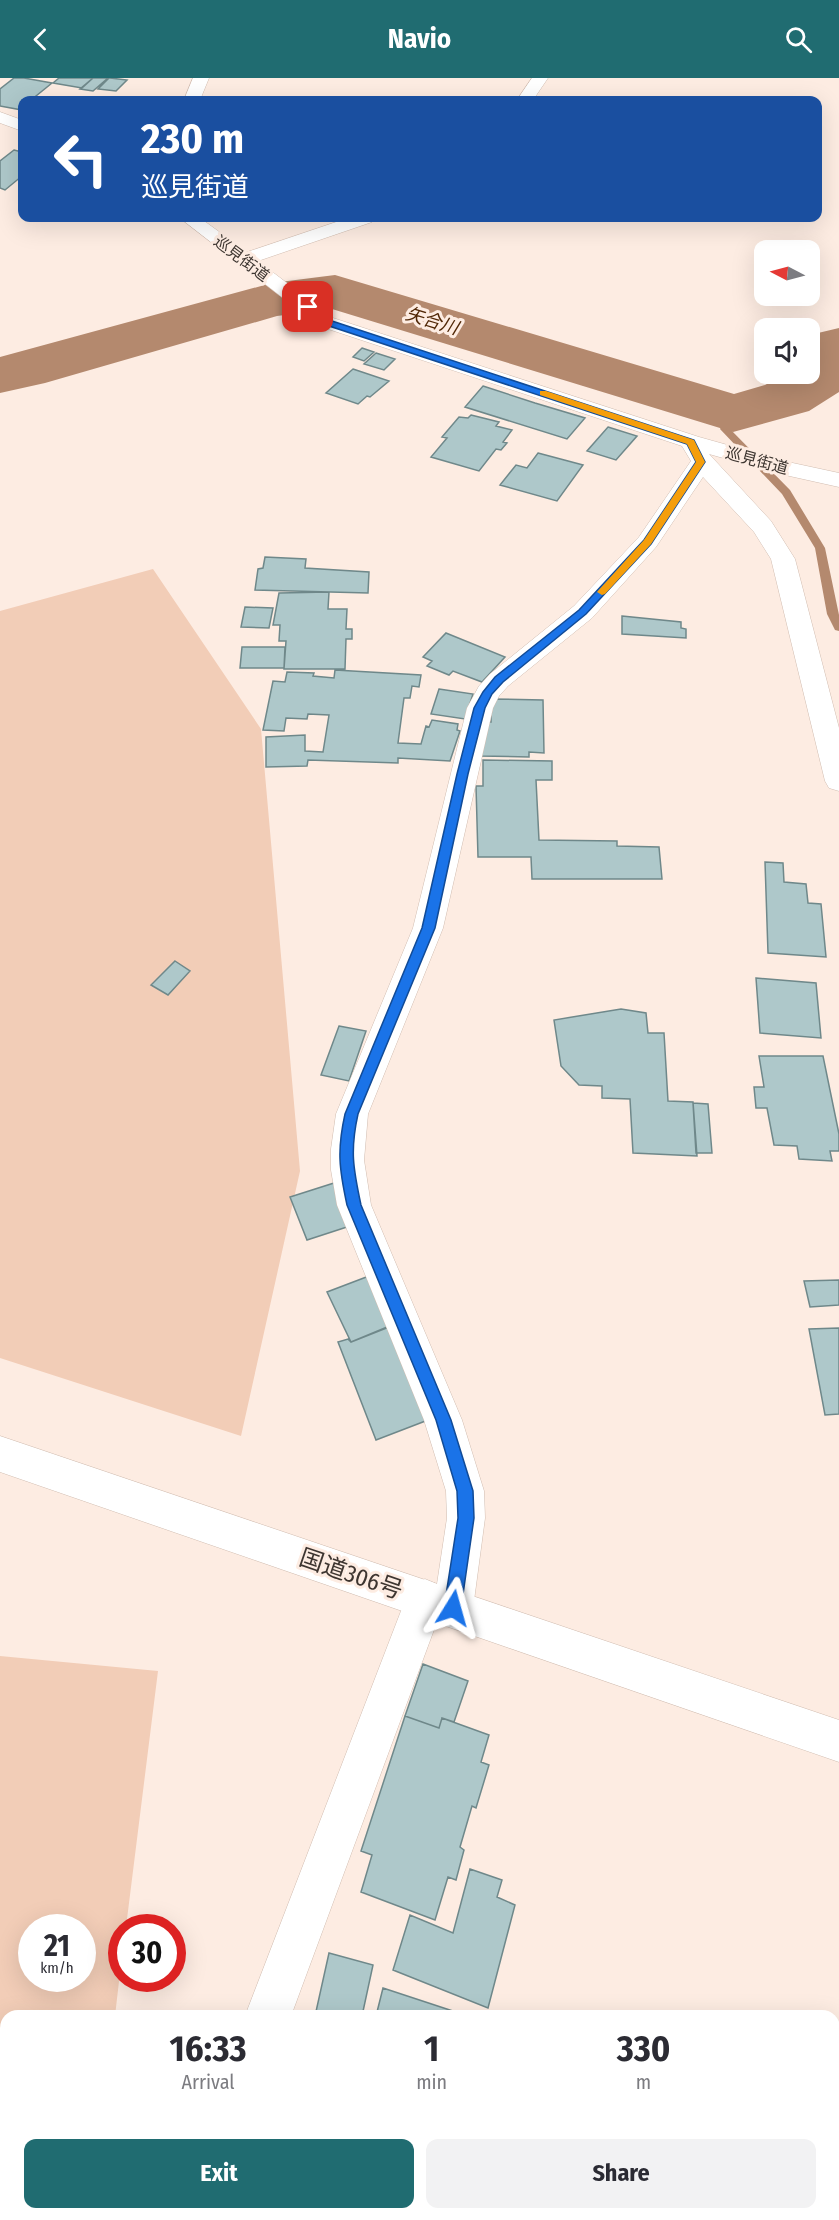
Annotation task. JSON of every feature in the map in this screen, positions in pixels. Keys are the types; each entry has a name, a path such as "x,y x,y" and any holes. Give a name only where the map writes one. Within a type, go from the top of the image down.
{"main road":[{"path":"194,96 201,78"},
{"path":"528,96 540,78"},
{"path":"0,117 18,124"},
{"name":"巡見街道","path":"194,222 326,322 702,451 839,480"},
{"path":"243,260 353,222"},
{"path":"270,2010 439,1604 466,1518 465,1491 443,1420 354,1205 348,1174 346,1142 352,1114 428,928 462,774 480,708 488,692 499,680 583,612 648,542 702,451 775,541 783,559 839,781"},
{"path":"791,469 839,469"},
{"name":"国道306号","path":"0,1454 839,1741"}],"shaded area":[{"path":"153,569 261,729 300,1171 241,1436 0,1358 0,611"},
{"path":"0,1656 158,1671 128,1914 108,1914 108,1992 118,1992 116,2010 0,2010"}],"building":[{"path":"14,78 52,83 36,96 18,96 18,109 0,106 0,89"},
{"path":"59,78 93,78 82,88 53,83"},
{"path":"93,78 108,78 93,91 80,89"},
{"path":"109,78 127,80 116,91 98,89"},
{"path":"14,150 18,151 18,179 5,190 0,188 0,161"},
{"path":"362,348 374,352 364,361 353,357"},
{"path":"376,353 395,359 384,370 364,364"},
{"path":"353,369 389,381 358,404 326,393"},
{"path":"483,386 585,418 567,439 465,407"},
{"path":"471,415 499,422 496,426 512,430 503,442 507,443 501,450 496,449 479,471 431,457 447,438 442,437 459,417 468,418"},
{"path":"608,427 637,436 616,460 587,451"},
{"path":"538,453 583,465 557,501 500,485 516,465 527,468"},
{"path":"265,557 306,559 305,568 369,572 368,593 255,590 258,569 263,568"},
{"path":"329,592 328,609 347,609 346,629 352,629 352,639 346,639 345,669 284,669 286,641 279,641 280,625 273,625 279,593"},
{"path":"245,607 273,608 269,628 241,627"},
{"path":"622,616 681,622 681,628 686,629 686,638 622,634"},
{"path":"446,633 505,657 482,682 453,671 449,675 427,666 432,661 423,657"},
{"path":"242,647 285,647 284,668 240,668"},
{"path":"335,670 421,675 419,687 412,686 410,698 404,698 398,743 421,744 426,726 429,727 432,720 458,724 457,730 460,731 450,761 398,758 398,763 308,760 307,766 266,767 266,737 305,735 305,751 323,752 329,715 308,714 307,719 286,718 284,731 263,730 273,681 285,682 287,672 314,673 313,676 334,678"},
{"path":"439,689 473,694 465,719 431,714"},
{"path":"491,699 543,700 544,753 529,752 529,757 479,756 482,722 491,722"},
{"path":"483,760 552,761 552,780 536,780 539,840 617,841 617,846 659,847 662,879 532,879 531,857 478,857 476,786 483,786"},
{"path":"765,862 783,863 784,882 806,884 808,903 821,904 826,957 768,953"},
{"path":"175,961 190,971 168,995 151,985"},
{"path":"756,978 816,983 821,1038 760,1033"},
{"path":"621,1009 646,1013 648,1033 664,1033 668,1101 693,1102 697,1156 633,1153 630,1099 602,1098 602,1086 579,1085 561,1066 554,1020"},
{"path":"339,1026 366,1031 349,1081 321,1075"},
{"path":"759,1056 823,1056 839,1134 839,1151 830,1151 832,1161 799,1159 797,1146 774,1145 767,1108 756,1108 754,1087 764,1087"},
{"path":"693,1103 708,1104 712,1153 696,1153"},
{"path":"334,1183 350,1226 307,1240 290,1197"},
{"path":"369,1276 392,1325 351,1342 327,1292"},
{"path":"839,1280 839,1305 810,1307 804,1281"},
{"path":"389,1327 428,1420 376,1440 338,1342 348,1339 351,1342"},
{"path":"839,1328 839,1414 825,1415 809,1329"},
{"path":"423,1664 468,1681 454,1722 442,1718 439,1728 405,1716"},
{"path":"405,1716 439,1728 442,1718 489,1735 481,1762 489,1765 476,1808 472,1806 460,1847 464,1850 456,1880 448,1877 435,1920 361,1892 372,1855 361,1851"},
{"path":"470,1869 502,1880 497,1897 515,1905 488,2008 393,1970 410,1915 453,1933"},
{"path":"329,1953 373,1965 363,2010 316,2010"},
{"path":"383,1988 450,2010 378,2010"}],"waterway":[{"name":"矢合川","path":"0,375 272,300 335,292 733,413 787,398 820,378 839,346"},
{"path":"733,413 725,429 786,492 820,548 833,614 839,627"}],"slow traffic":[{"path":"543,393 690,442 701,462 648,542 602,592"}],"route":[{"path":"308,307 326,322 690,442 701,462 648,542 583,612 499,680 488,692 480,708 462,774 428,928 352,1114 346,1142 348,1174 354,1205 443,1420 465,1491 466,1518 453,1608"}]}
